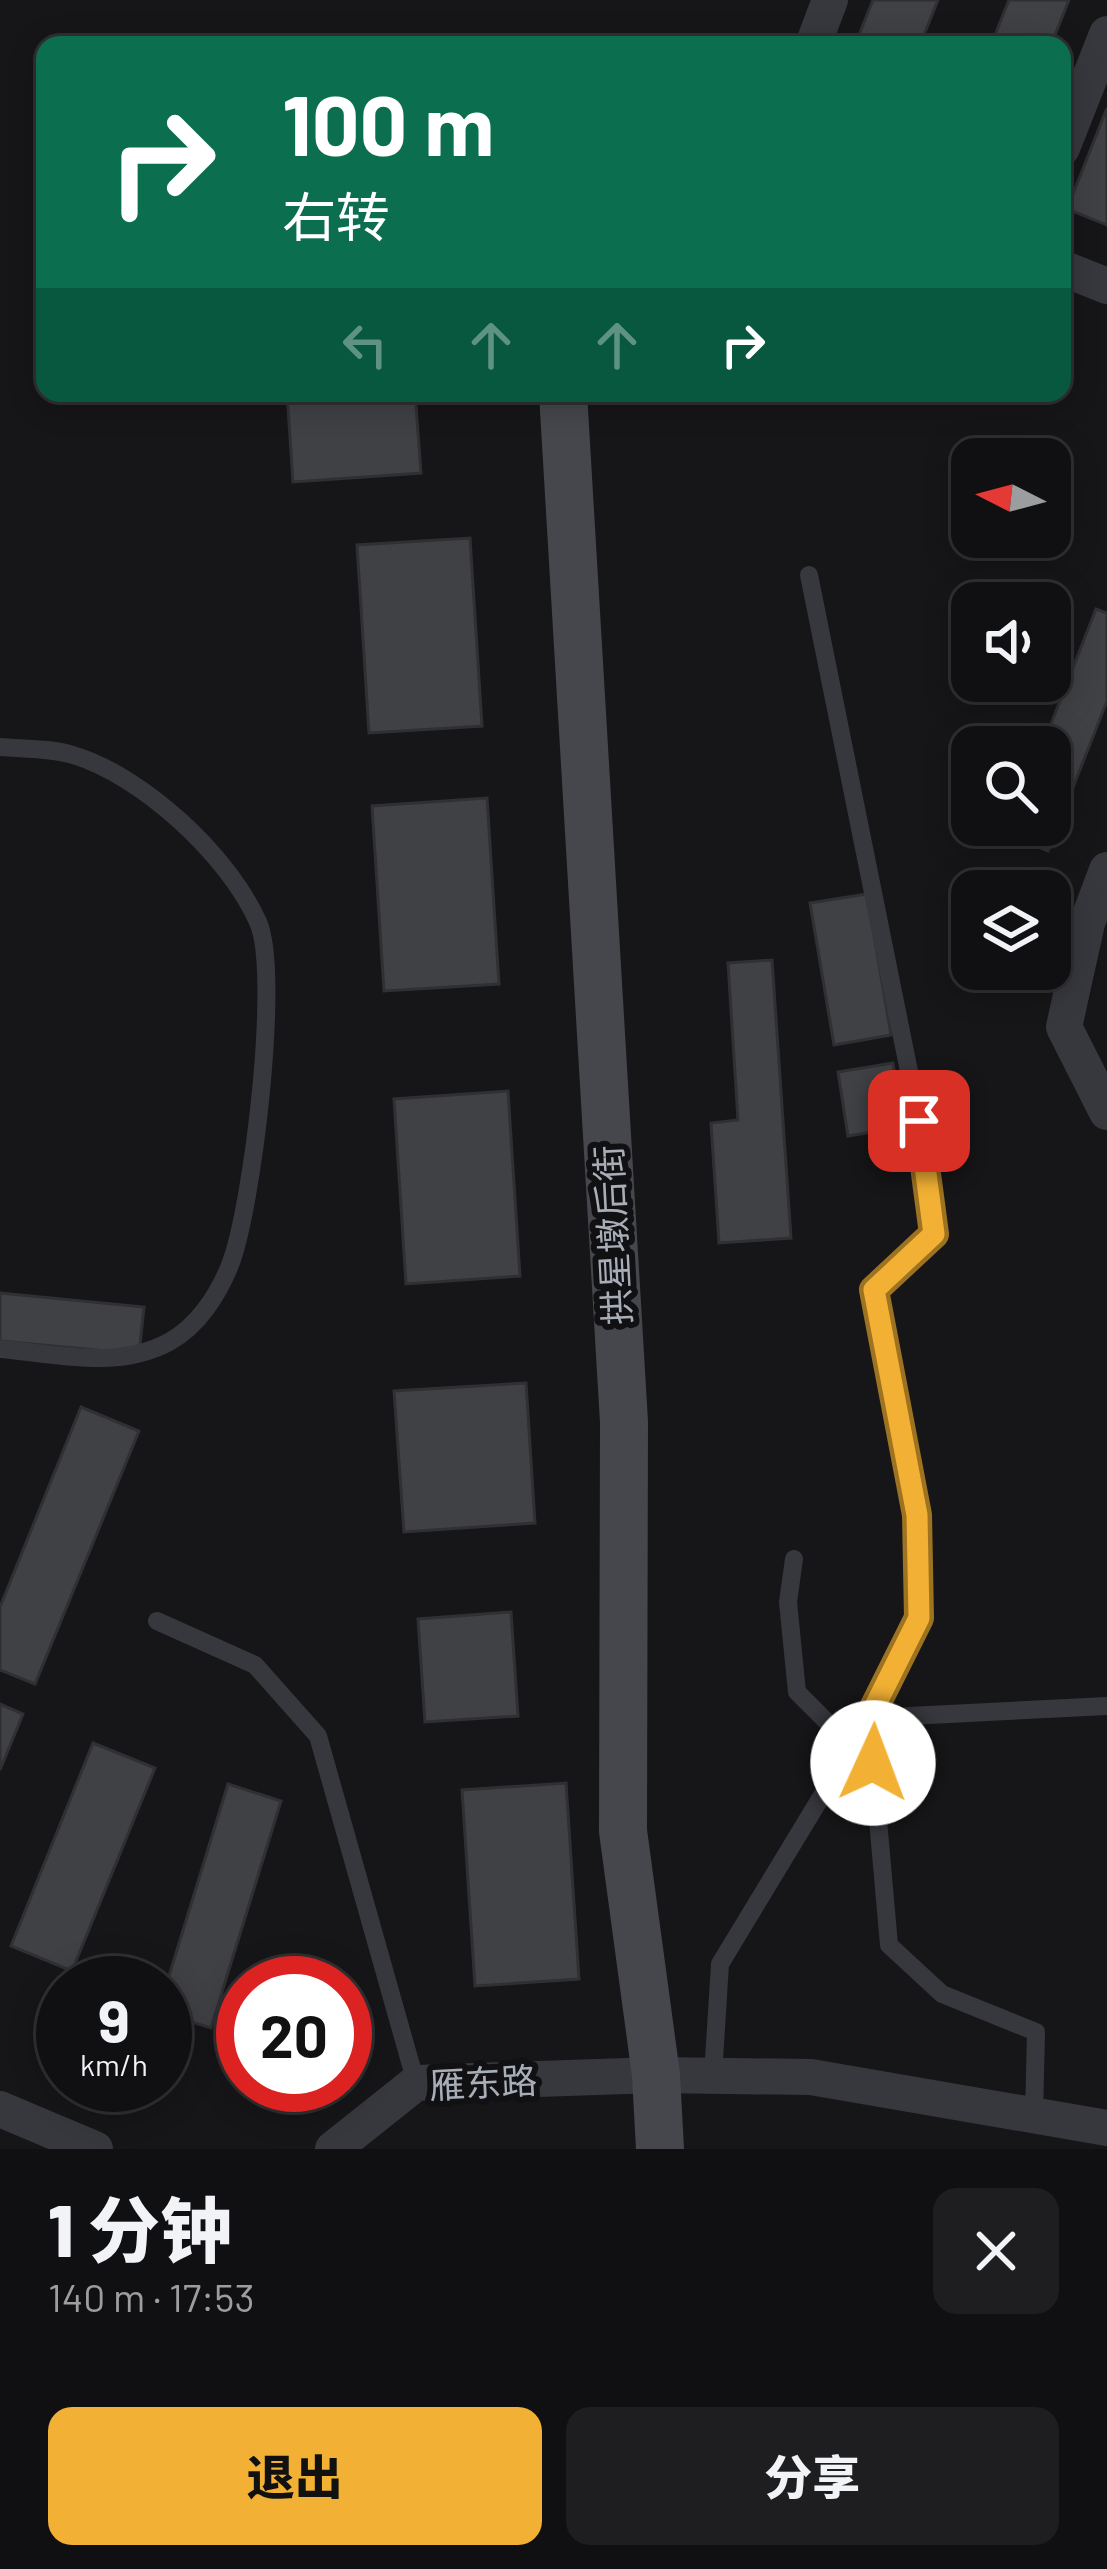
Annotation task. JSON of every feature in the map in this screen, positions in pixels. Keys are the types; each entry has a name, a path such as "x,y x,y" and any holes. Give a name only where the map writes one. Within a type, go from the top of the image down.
{"street":[{"path":"816,36 830,0"},
{"path":"1071,125 1107,34"},
{"path":"1071,272 1107,286"},
{"name":"拱星墩后街","path":"564,402 624,1422 623,1831 656,2075 660,2149"},
{"path":"1103,891 1064,1027 1107,1112"},
{"path":"656,2075 811,2077 1107,2128"},
{"name":"雁东路","path":"333,2149 416,2084 656,2075"},
{"path":"0,2109 95,2149"}],"lane":[{"path":"712,2076 720,1964 869,1718 919,1618 917,1515 874,1290 934,1234 919,1121 809,575"},
{"path":"0,747 73,754 149,795 213,853 260,926 266,1068 232,1261 210,1306 174,1340 128,1360 0,1349"},
{"path":"794,1559 788,1602 797,1692 852,1747"},
{"path":"157,1621 255,1665 318,1736 416,2084"},
{"path":"869,1718 1107,1706"},
{"path":"869,1718 889,1946 942,1994 1036,2032 1034,2116"}],"building":[{"path":"873,0 938,0 924,36 859,36"},
{"path":"1009,0 1069,0 1055,36 995,36"},
{"path":"1107,108 1107,225 1071,211 1071,199"},
{"path":"288,402 416,402 421,473 293,482"},
{"path":"470,538 482,726 369,733 357,545"},
{"path":"1096,609 1107,613 1107,701 1071,793 1071,726 1050,726 1060,702 1071,702 1071,673"},
{"path":"487,798 499,984 384,991 372,806"},
{"path":"867,894 891,1035 834,1045 810,903"},
{"path":"772,960 791,1238 719,1243 711,1123 738,1120 728,963"},
{"path":"893,1063 903,1127 848,1136 838,1072"},
{"path":"508,1091 520,1276 406,1284 394,1099"},
{"path":"0,1293 144,1307 139,1354 0,1341"},
{"path":"526,1383 535,1523 404,1532 394,1391"},
{"path":"81,1407 139,1431 35,1684 0,1670 0,1607"},
{"path":"511,1612 518,1716 425,1722 418,1619"},
{"path":"0,1704 23,1714 0,1770"},
{"path":"93,1743 155,1768 78,1956 36,1956 11,1946"},
{"path":"566,1783 579,1979 475,1986 462,1790"},
{"path":"228,1784 281,1801 233,1956 216,1956 216,2012 211,2028 192,2022 192,1956 175,1956"}],"route":[{"path":"873,1763 869,1718 919,1618 917,1515 874,1290 934,1234 919,1121"}]}
